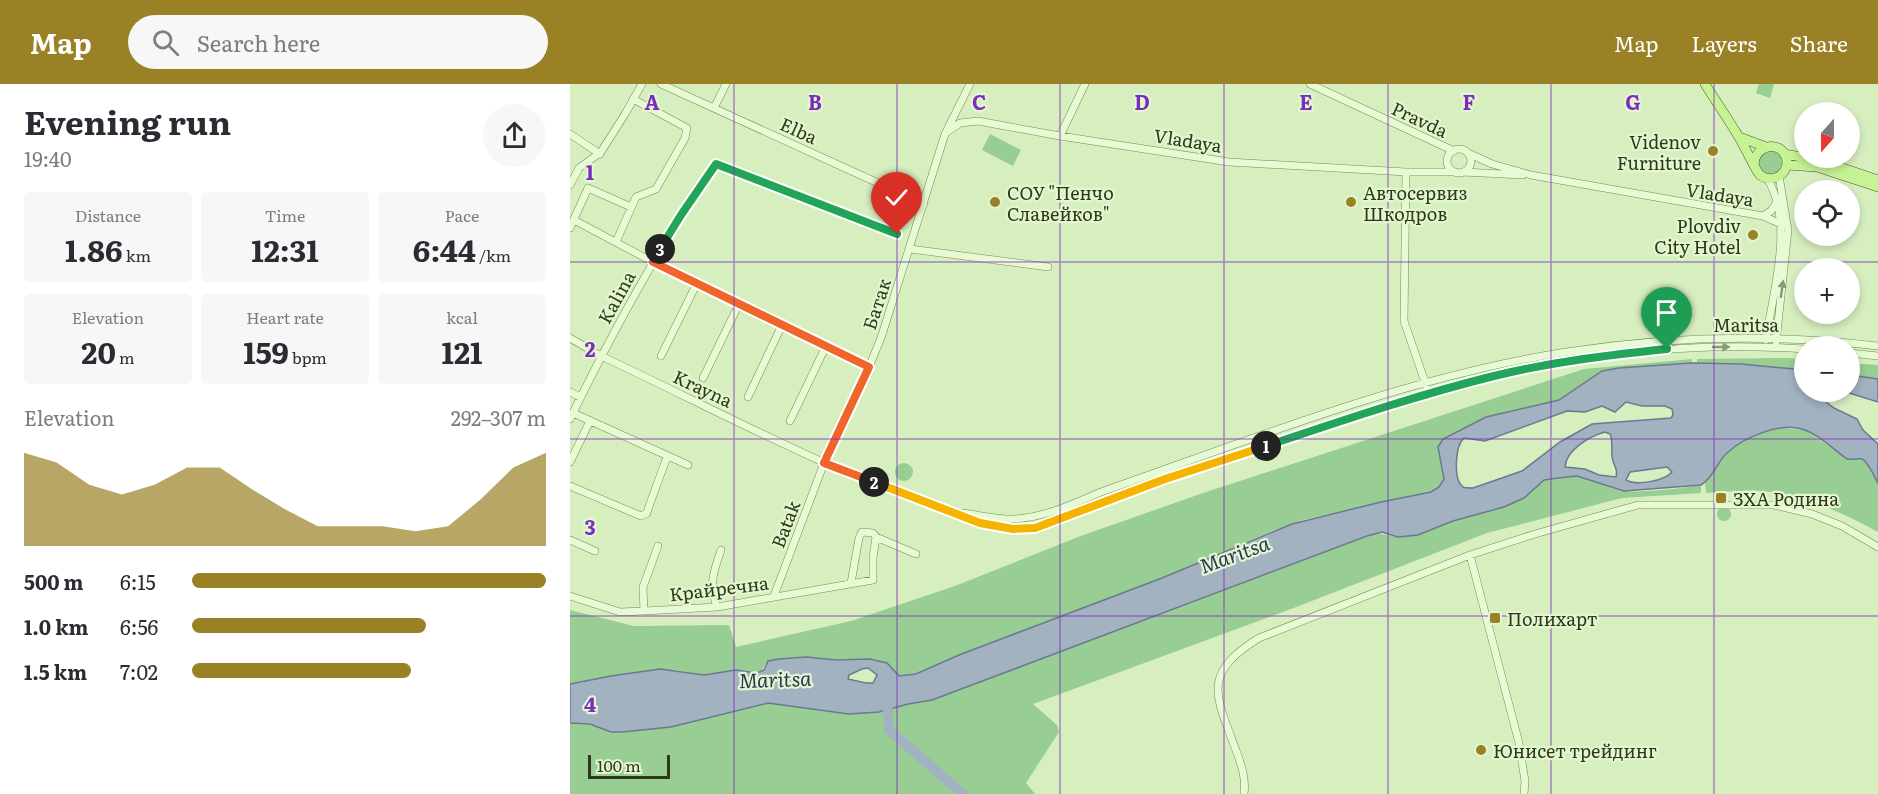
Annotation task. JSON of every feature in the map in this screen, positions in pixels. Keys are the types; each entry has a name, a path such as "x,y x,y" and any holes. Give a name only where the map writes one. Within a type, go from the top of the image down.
{"main road":[{"path":"1704,84 1739,137 1758,173 1767,178 1779,176 1786,165 1784,154"},
{"path":"1739,137 1766,147 1776,147 1784,154 1819,160 1878,180"},
{"path":"1755,164 1757,154 1766,147"},
{"path":"1786,165 1817,167 1878,187"}],"street":[{"path":"570,185 579,168 600,154 642,84"},
{"name":"Elba","path":"661,84 924,204"},
{"path":"714,108 726,84"},
{"name":"Батак","path":"824,463 869,367 910,249 945,134 970,84"},
{"path":"1060,136 1085,84"},
{"name":"Pravda","path":"1310,84 1454,151"},
{"path":"614,241 636,197 656,189 685,138 687,128 633,99"},
{"name":"Vladaya","path":"945,134 960,123 978,120 1060,136 1229,162 1406,172 1531,175"},
{"path":"570,134 600,154"},
{"name":"Vladaya","path":"1454,151 1461,150 1492,164 1531,175 1763,216 1781,224"},
{"path":"1431,171 1448,160 1454,151"},
{"path":"1448,160 1450,167 1459,172 1471,164 1468,153"},
{"name":"Kalina","path":"571,416 653,262 681,215 716,164 897,234"},
{"path":"1406,172 1404,321 1428,393"},
{"path":"1775,347 1788,230 1779,176"},
{"path":"1765,346 1781,224 1777,202 1767,178"},
{"path":"570,228 588,188 631,207"},
{"name":"Vladaya","path":"1763,216 1771,211 1777,202"},
{"path":"574,220 653,262 869,367"},
{"path":"910,249 1048,267"},
{"path":"661,356 697,283"},
{"path":"703,378 739,303"},
{"path":"748,397 782,325"},
{"name":"Krayna","path":"570,338 601,356 824,463"},
{"name":"Maritsa","path":"957,513 1013,519 1039,516 1101,492 1343,408 1494,366 1564,352 1666,340 1766,338 1878,346"},
{"path":"790,421 826,346"},
{"name":"Maritsa","path":"824,463 980,523 1013,529 1035,528 1165,479 1428,393 1496,376 1621,354 1701,347 1765,346 1794,348"},
{"path":"1860,354 1878,356"},
{"path":"570,392 580,397"},
{"path":"571,416 590,421 688,465"},
{"path":"570,462 590,421"},
{"path":"570,486 641,516 647,513 667,457"},
{"name":"Batak","path":"774,596 824,463"},
{"path":"1245,794 1244,772 1217,690 1222,672 1239,650 1259,638 1470,555 1638,505 1674,504 1774,506 1812,514 1842,526 1878,548"},
{"path":"851,583 862,532 873,533 876,537 916,554"},
{"name":"Крайречна","path":"570,596 620,612 644,612 717,607 873,580 876,537"},
{"path":"570,540 595,551"},
{"path":"644,612 643,587 658,546"},
{"path":"717,607 711,590 713,573 721,550"},
{"path":"1470,555 1520,742 1525,781 1524,794"}],"green space":[{"path":"1759,84 1774,84 1770,98 1756,93"},
{"path":"990,134 1021,150 1013,166 982,150"},
{"path":"1770,151 1778,155 1782,163 1778,171 1770,175 1762,171 1758,163 1762,155"},
{"path":"1789,358 1794,359 1794,369 1697,363 1697,359"},
{"path":"1692,359 1692,363 1602,371 1559,400 1486,417 1443,439 1438,447 1444,479 1439,487 1431,492 1302,520 1162,578 959,655 916,674 904,677 896,675 887,663 870,659 837,660 806,657 772,660 766,663 761,672 736,670 704,675 676,670 643,671 570,684 570,610 634,626 729,625 736,647 851,621 955,586 1078,537 1203,493 1584,369"},
{"path":"1860,364 1878,365 1878,379 1860,376"},
{"path":"1784,428 1805,430 1844,456 1863,459 1868,463 1878,483 1878,532 1836,511 1792,496 1754,491 1706,493 1705,483 1730,450 1752,436"},
{"path":"904,463 910,466 913,472 910,478 904,481 898,478 895,472 898,466"},
{"path":"1577,476 1624,491 1651,491 1701,485 1701,493 1622,498 1487,533 1291,609 1033,704 1057,725 1059,732 1026,783 1035,794 570,794 570,723 590,724 611,732 622,732 671,727 768,703 849,714 879,712 932,700 1344,544 1377,533 1398,537 1418,535 1453,521 1495,510 1518,501 1544,480"},
{"path":"1721,507 1727,507 1731,514 1727,521 1721,521 1717,517 1717,511"}],"water":[{"path":"1692,363 1741,364 1794,369 1794,402 1826,402 1857,419 1863,430 1878,444 1878,483 1864,460 1847,459 1822,439 1805,430 1775,429 1753,436 1734,447 1701,485 1624,491 1577,476 1544,480 1524,498 1504,507 1453,521 1418,535 1398,537 1382,532 1367,536 932,700 879,712 849,714 768,703 671,727 622,732 611,732 590,724 570,723 570,684 660,669 704,675 736,670 757,673 764,670 768,661 806,657 837,660 870,659 887,663 899,676 916,674 959,655 1162,578 1292,524 1431,492 1439,487 1444,479 1438,447 1443,439 1486,417 1559,400 1602,371","holes":["1626,402 1642,406 1665,406 1672,409 1673,415 1671,418 1592,424 1560,442 1522,471 1473,488 1464,487 1460,483 1456,463 1464,438 1485,441 1567,411 1585,412 1602,406 1615,412","1605,432 1610,434 1612,441 1612,458 1616,477 1599,475 1585,469 1565,467 1566,461 1574,450 1586,440","1667,467 1672,472 1657,480 1637,483 1626,480 1630,472","868,668 877,675 873,683 848,679 849,675"]},
{"path":"1860,376 1878,379 1878,402 1860,396"}],"waterway":[{"path":"887,697 889,730 963,794"}],"place":[{"name":"Videnov Furniture","path":"1713,151"},
{"name":"СОУ \"Пенчо Славейков\"","path":"995,202"},
{"name":"Автосервиз Шкодров","path":"1351,202"},
{"name":"Plovdiv City Hotel","path":"1753,235"},
{"name":"ЗХА Родина","path":"1721,498"},
{"name":"Полихарт","path":"1495,618"},
{"name":"Юнисет трейдинг","path":"1481,750"}],"route":[{"path":"897,234 716,164 681,215 653,262 869,367 824,463 980,523 1013,529 1035,528 1165,479 1428,393 1566,362 1667,349"}]}
